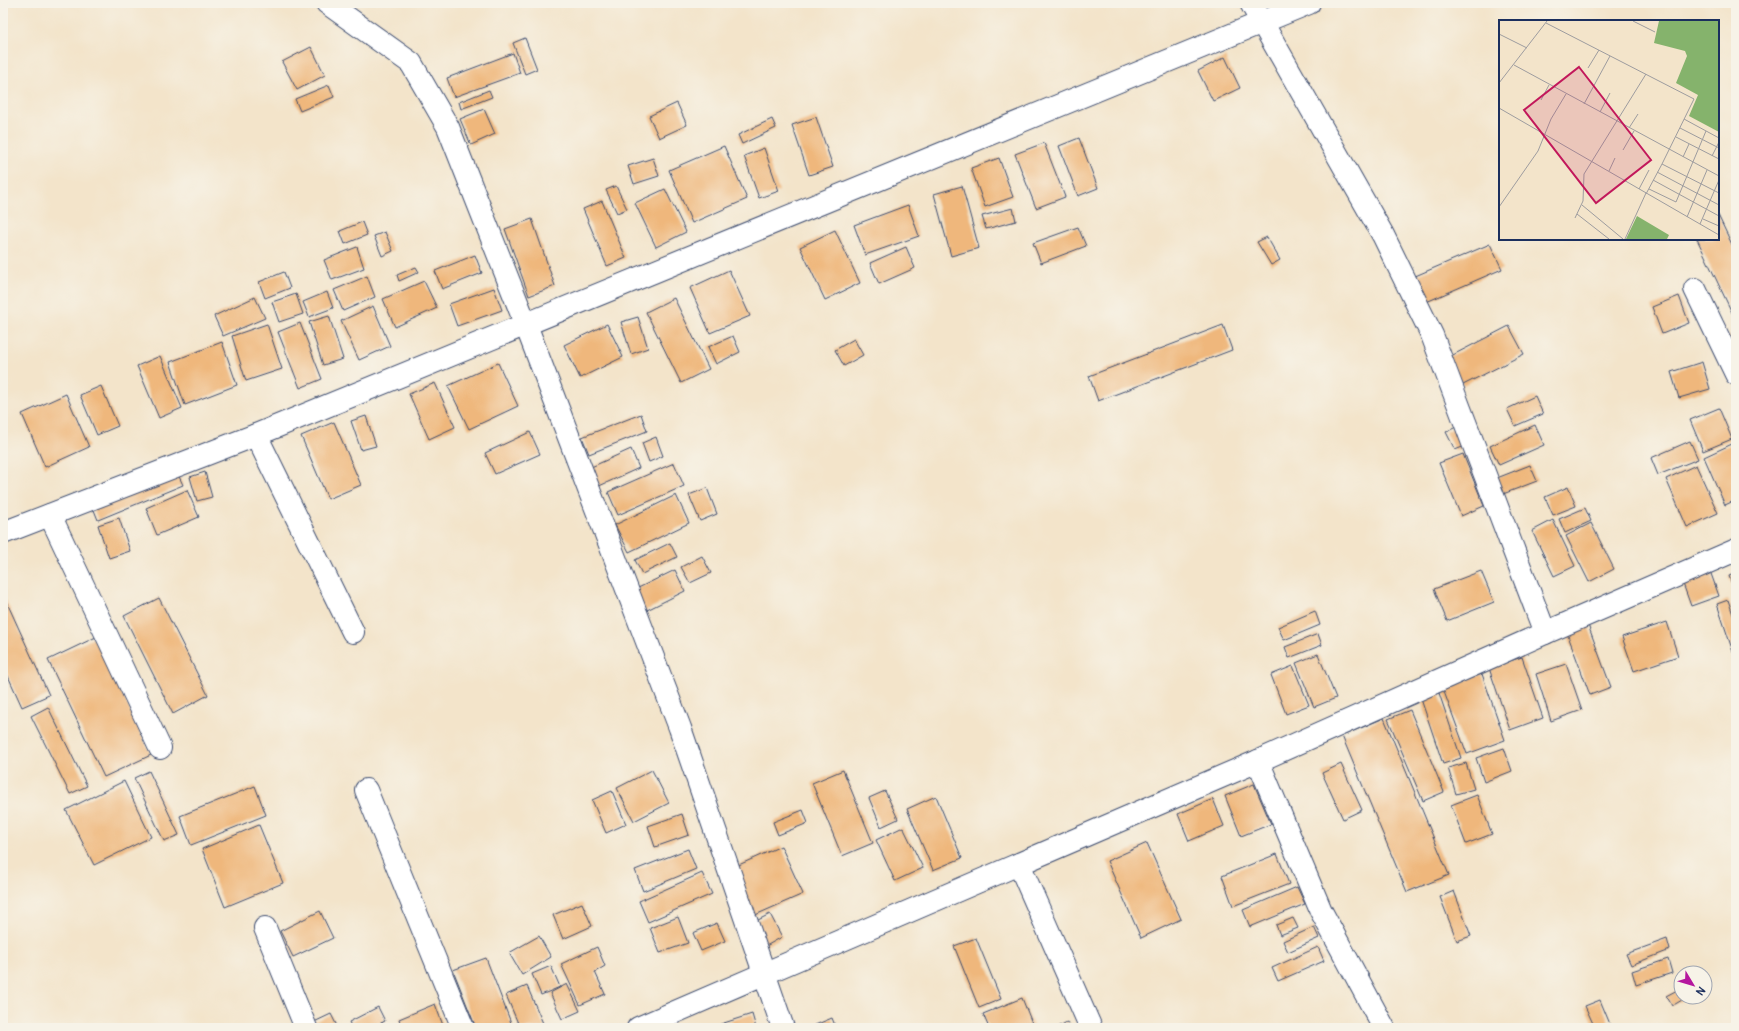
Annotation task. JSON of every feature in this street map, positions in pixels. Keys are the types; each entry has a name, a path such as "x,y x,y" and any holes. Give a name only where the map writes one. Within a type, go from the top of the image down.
{"street":[{"path":"327,3 411,63 448,127 526,325 680,728 783,1028"},
{"path":"1251,3 1383,235 1432,334 1545,633"},
{"path":"3,533 256,435 1309,3"},
{"path":"1695,288 1736,374"},
{"path":"256,435 353,632"},
{"path":"50,515 160,748"},
{"path":"638,1028 1258,761 1545,633 1736,550"},
{"path":"1258,761 1321,911 1384,1028"},
{"path":"366,790 463,1028"},
{"path":"1019,864 1091,1028"},
{"path":"265,928 306,1028"}],"building":[{"path":"525,38 537,69 525,74 513,43"},
{"path":"311,47 325,75 297,90 282,62"},
{"path":"513,53 520,73 454,97 447,78"},
{"path":"1225,57 1240,88 1213,101 1198,71"},
{"path":"329,85 334,97 300,111 295,99"},
{"path":"489,90 492,97 461,109 459,102"},
{"path":"677,103 687,125 659,138 649,116"},
{"path":"484,109 495,134 471,145 460,119"},
{"path":"816,117 833,167 809,175 792,125"},
{"path":"772,119 776,128 742,144 738,135"},
{"path":"1079,138 1098,188 1078,196 1059,146"},
{"path":"1044,143 1065,197 1036,208 1015,154"},
{"path":"724,146 747,199 692,223 669,170"},
{"path":"764,148 779,191 759,198 744,156"},
{"path":"653,158 659,176 634,184 628,166"},
{"path":"999,158 1013,197 985,207 971,168"},
{"path":"616,186 627,209 617,213 606,190"},
{"path":"962,186 979,248 951,256 934,194"},
{"path":"665,189 686,232 656,247 635,203"},
{"path":"602,201 626,258 607,266 583,209"},
{"path":"908,205 919,236 865,255 854,225"},
{"path":"1013,208 1016,221 986,229 982,216"},
{"path":"1719,217 1736,253 1736,321 1697,240 1719,240"},
{"path":"532,219 555,286 529,296 505,229"},
{"path":"362,222 367,235 345,244 340,231"},
{"path":"1078,227 1086,246 1041,263 1033,243"},
{"path":"835,230 860,283 825,300 800,247"},
{"path":"385,232 393,251 382,256 374,236"},
{"path":"1267,237 1280,260 1271,265 1257,242"},
{"path":"1490,244 1502,269 1424,303 1413,277"},
{"path":"357,247 364,268 332,280 324,260"},
{"path":"906,247 915,268 879,284 870,263"},
{"path":"475,255 482,273 442,289 435,271"},
{"path":"416,267 419,272 399,281 397,275"},
{"path":"729,270 750,316 710,333 690,288"},
{"path":"284,272 290,288 265,298 259,282"},
{"path":"367,276 375,297 343,311 334,290"},
{"path":"424,281 437,308 395,327 383,299"},
{"path":"494,288 502,310 457,326 449,304"},
{"path":"327,292 333,308 309,317 303,302"},
{"path":"296,294 303,314 279,322 272,302"},
{"path":"1679,296 1689,323 1662,334 1652,307"},
{"path":"255,297 265,318 223,336 214,316"},
{"path":"674,298 709,369 681,383 646,312"},
{"path":"373,306 390,346 359,360 341,321"},
{"path":"329,316 343,359 323,365 309,322"},
{"path":"638,317 648,348 631,354 621,322"},
{"path":"300,323 322,379 300,388 278,332"},
{"path":"267,324 282,369 246,381 232,336"},
{"path":"607,324 623,357 580,378 564,345"},
{"path":"1223,325 1232,350 1098,401 1089,376"},
{"path":"1509,326 1524,354 1463,385 1449,357"},
{"path":"1736,334 1736,361 1725,340"},
{"path":"733,336 740,352 716,364 708,347"},
{"path":"854,339 863,355 844,366 835,350"},
{"path":"222,342 237,385 185,405 170,362"},
{"path":"160,356 182,408 159,418 137,366"},
{"path":"1702,362 1710,389 1679,398 1671,372"},
{"path":"498,363 518,406 469,429 448,386"},
{"path":"435,383 455,427 429,439 409,394"},
{"path":"101,386 118,426 97,435 80,395"},
{"path":"66,394 89,447 45,467 22,414"},
{"path":"1535,396 1543,414 1515,426 1507,409"},
{"path":"1719,408 1732,439 1703,451 1690,420"},
{"path":"641,414 647,431 589,454 582,437"},
{"path":"366,416 376,446 361,450 351,421"},
{"path":"334,422 361,485 328,499 301,436"},
{"path":"1535,425 1544,445 1499,465 1490,446"},
{"path":"1456,427 1465,446 1455,450 1446,432"},
{"path":"530,432 540,454 495,474 485,453"},
{"path":"656,437 663,456 649,462 642,443"},
{"path":"1690,441 1698,459 1658,475 1651,458"},
{"path":"1732,444 1736,453 1736,500 1725,505 1704,457"},
{"path":"631,449 639,468 597,487 589,468"},
{"path":"1463,454 1484,506 1461,516 1439,463"},
{"path":"674,463 684,486 618,515 608,492"},
{"path":"1530,465 1537,481 1503,494 1497,478"},
{"path":"1696,465 1718,513 1687,527 1666,479"},
{"path":"176,470 183,485 98,520 92,505"},
{"path":"205,472 212,497 197,501 190,477"},
{"path":"1568,487 1576,506 1553,515 1545,497"},
{"path":"707,488 717,514 700,521 689,495"},
{"path":"187,490 199,517 157,535 146,508"},
{"path":"676,495 689,523 629,552 615,525"},
{"path":"1585,508 1591,521 1565,533 1559,519"},
{"path":"119,518 130,551 109,558 98,525"},
{"path":"1553,520 1575,566 1554,576 1532,531"},
{"path":"1591,523 1614,569 1589,582 1566,536"},
{"path":"670,543 677,557 642,574 635,560"},
{"path":"702,556 711,573 690,583 681,567"},
{"path":"675,570 685,591 643,612 632,591"},
{"path":"1481,571 1494,602 1447,621 1434,589"},
{"path":"1710,571 1719,596 1691,606 1682,581"},
{"path":"1736,573 1736,595 1729,576"},
{"path":"3,594 49,695 22,707 3,665"},
{"path":"159,598 208,695 173,714 124,616"},
{"path":"1728,600 1736,623 1736,654 1734,655 1717,604"},
{"path":"1315,611 1320,625 1284,640 1278,627"},
{"path":"1667,622 1678,656 1634,671 1622,637"},
{"path":"1588,625 1611,687 1590,695 1567,633"},
{"path":"1318,634 1322,645 1289,658 1285,647"},
{"path":"96,637 151,755 104,777 48,660"},
{"path":"1318,654 1336,698 1314,707 1296,663"},
{"path":"1522,657 1543,718 1510,730 1489,668"},
{"path":"1566,664 1582,710 1551,721 1536,674"},
{"path":"1293,666 1309,705 1286,714 1271,675"},
{"path":"1482,674 1505,740 1467,754 1443,689"},
{"path":"1439,693 1461,758 1443,764 1421,699"},
{"path":"48,707 87,786 70,794 31,716"},
{"path":"1410,710 1444,792 1423,801 1388,719"},
{"path":"1384,718 1449,875 1407,892 1342,736"},
{"path":"1504,748 1512,771 1484,782 1476,758"},
{"path":"1466,763 1474,789 1456,794 1448,768"},
{"path":"1341,764 1362,810 1343,819 1322,773"},
{"path":"652,770 669,803 634,821 617,788"},
{"path":"843,770 873,843 842,856 812,783"},
{"path":"149,771 179,835 164,841 134,778"},
{"path":"124,781 151,837 94,865 66,810"},
{"path":"1254,784 1271,824 1241,836 1225,796"},
{"path":"255,786 266,815 191,845 180,816"},
{"path":"612,791 626,824 606,833 592,800"},
{"path":"885,791 898,819 881,827 869,798"},
{"path":"1477,795 1492,834 1466,844 1451,805"},
{"path":"936,796 962,858 933,870 907,809"},
{"path":"1213,799 1224,826 1189,841 1178,814"},
{"path":"803,810 808,823 778,835 773,822"},
{"path":"682,814 689,835 655,847 648,826"},
{"path":"259,825 283,883 225,907 202,849"},
{"path":"903,827 923,868 895,881 876,840"},
{"path":"1147,843 1181,919 1141,938 1107,861"},
{"path":"781,846 803,894 753,916 732,868"},
{"path":"688,849 696,869 643,891 635,870"},
{"path":"1277,854 1289,884 1233,906 1222,876"},
{"path":"702,873 712,894 648,922 639,901"},
{"path":"1297,887 1305,904 1250,927 1243,910"},
{"path":"1454,891 1471,936 1457,941 1440,897"},
{"path":"582,903 592,926 563,939 553,915"},
{"path":"320,911 333,938 293,957 280,931"},
{"path":"770,914 782,937 766,946 754,922"},
{"path":"678,917 688,943 660,953 650,928"},
{"path":"1293,918 1298,928 1280,935 1276,925"},
{"path":"717,923 725,941 701,951 693,933"},
{"path":"1314,927 1319,938 1288,952 1283,941"},
{"path":"539,936 551,957 522,975 509,953"},
{"path":"976,938 1001,999 979,1008 954,946"},
{"path":"1667,939 1670,950 1631,965 1626,954"},
{"path":"597,947 605,966 595,972 605,994 580,1005 561,964"},
{"path":"1318,947 1324,961 1278,981 1272,968"},
{"path":"486,958 513,1028 476,1028 453,970"},
{"path":"1668,959 1672,973 1636,985 1632,971"},
{"path":"551,966 560,987 541,995 532,974"},
{"path":"567,984 580,1011 562,1019 550,993"},
{"path":"527,986 545,1028 520,1028 506,995"},
{"path":"1673,992 1674,1005 1672,1006 1666,996"},
{"path":"1022,998 1034,1028 989,1028 983,1014"},
{"path":"1600,1000 1610,1024 1600,1028 1595,1028 1585,1006"},
{"path":"435,1004 444,1028 402,1028 399,1019"},
{"path":"378,1007 385,1021 371,1028 352,1028 349,1022"},
{"path":"331,1014 338,1028 314,1028 312,1023"},
{"path":"752,1014 756,1028 709,1028 727,1022"},
{"path":"832,1018 836,1028 808,1028"},
{"path":"1067,1022 1070,1028 1055,1028"}]}
